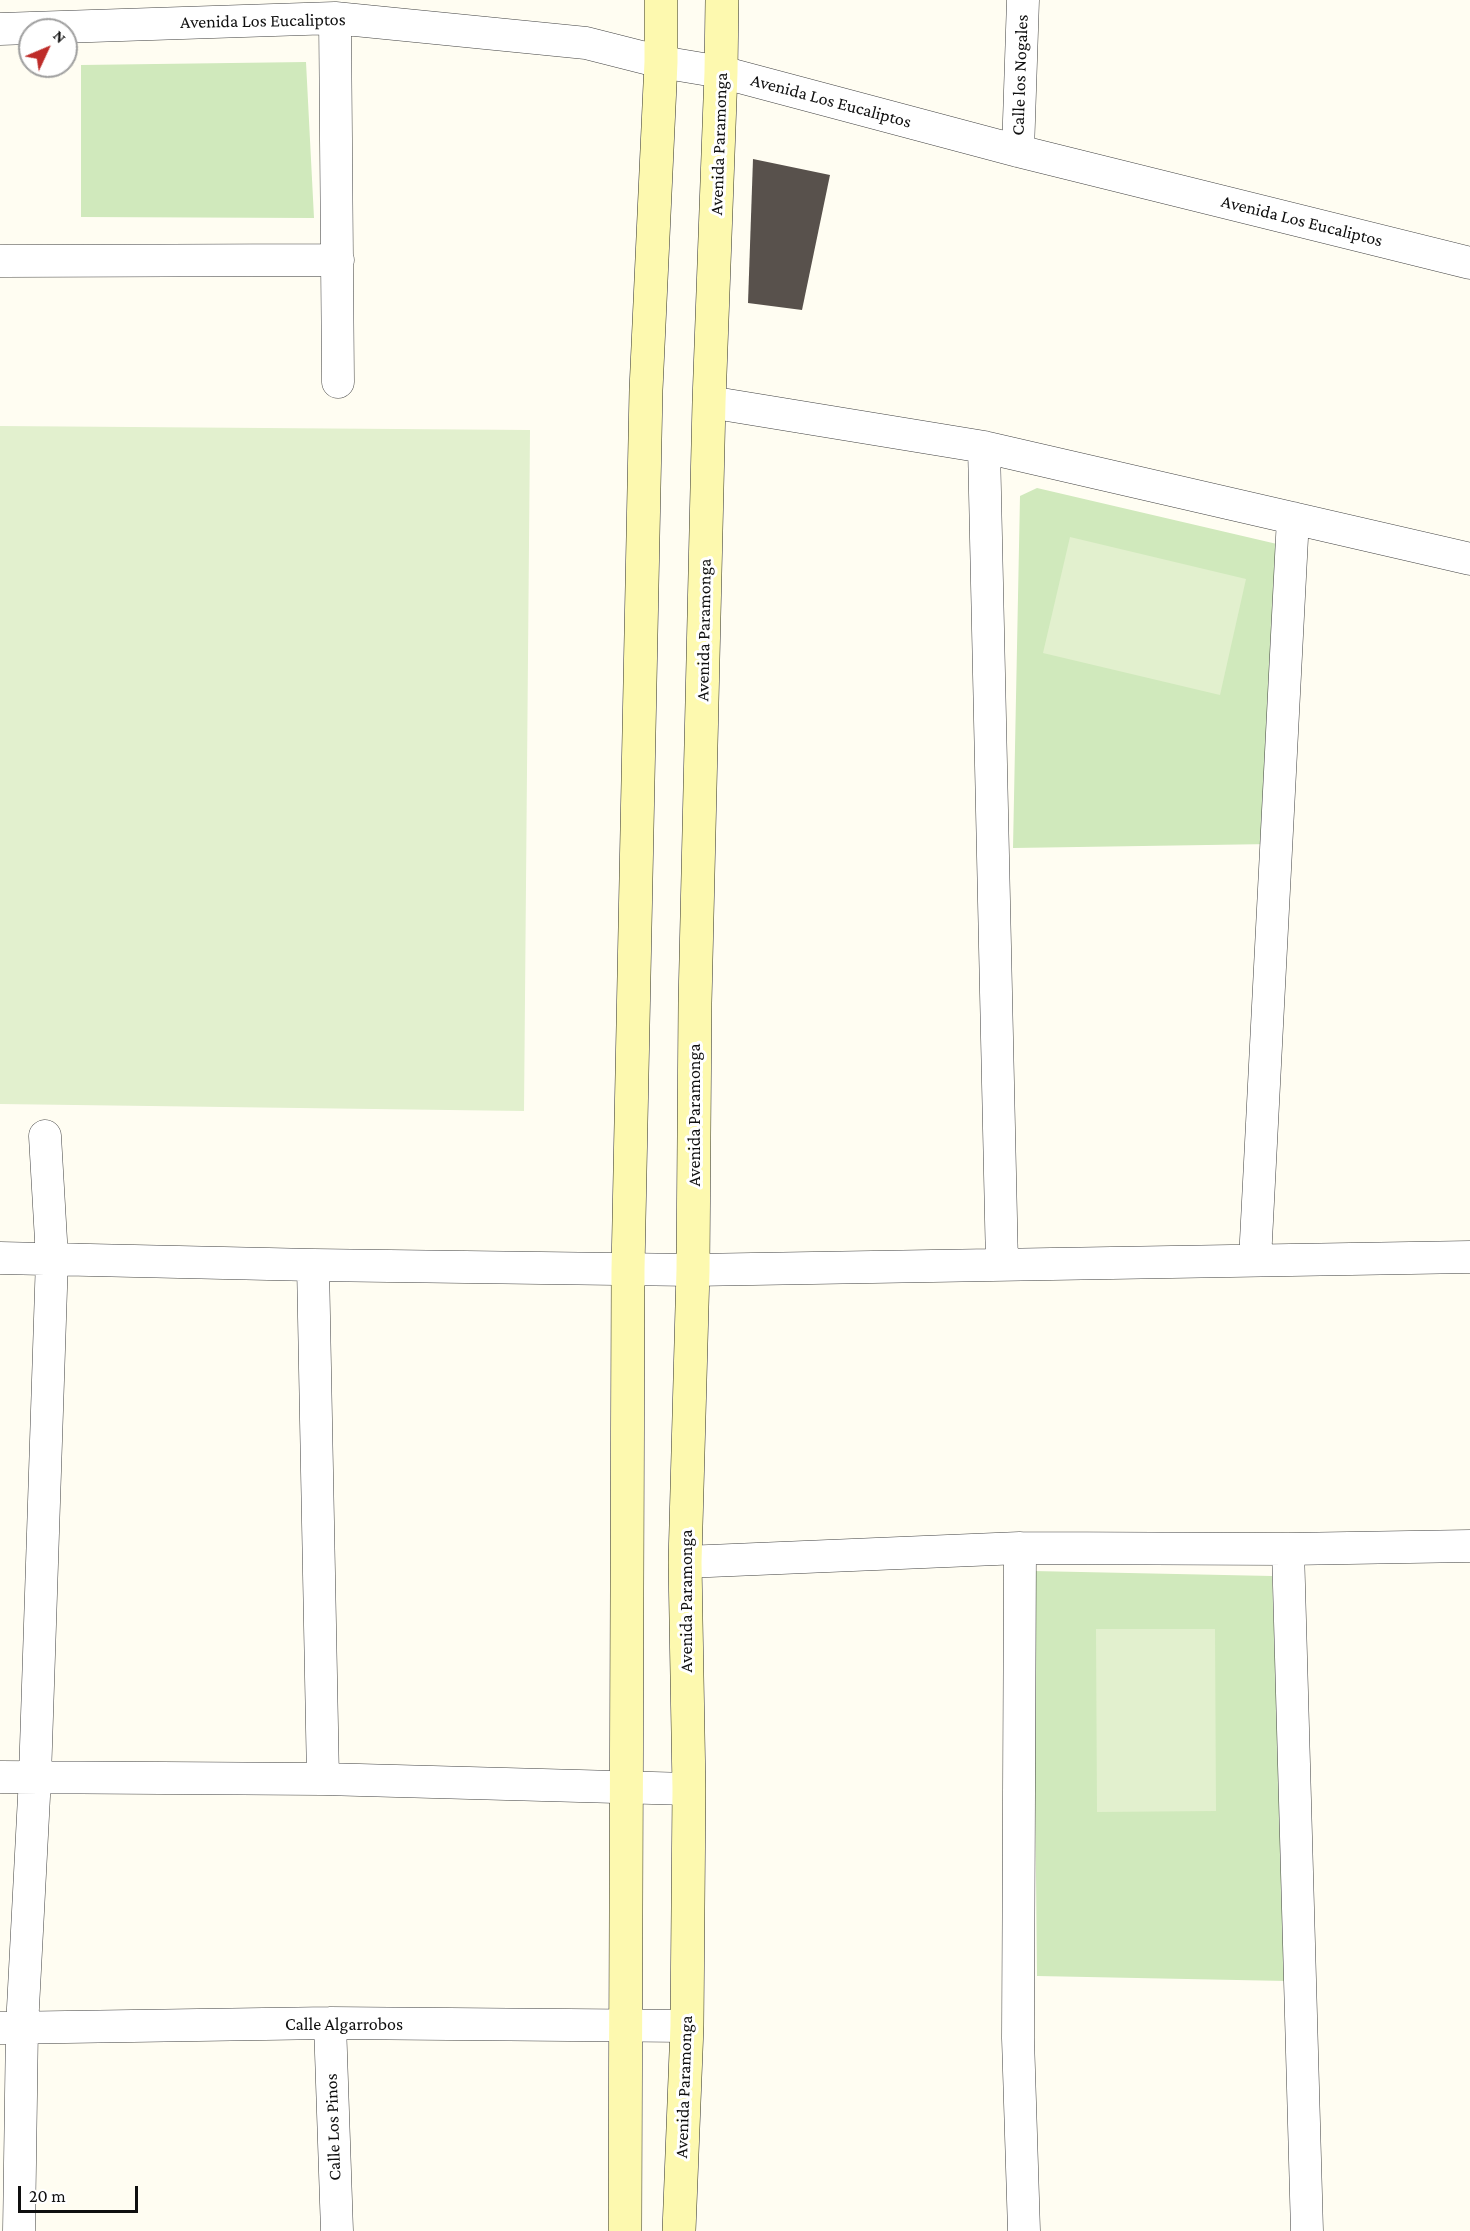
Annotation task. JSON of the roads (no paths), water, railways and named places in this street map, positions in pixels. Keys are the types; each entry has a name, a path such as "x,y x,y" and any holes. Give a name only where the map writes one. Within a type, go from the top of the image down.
{"street":[{"path":"625,2231 628,1269 646,390 662,62 661,0"},
{"name":"Avenida Paramonga","path":"679,2231 687,2026 689,1789 685,1562 693,1270 695,991 709,402 722,72 722,0"},
{"name":"Calle los Nogales","path":"1018,151 1023,0"},
{"path":"335,18 338,382"},
{"name":"Avenida Los Eucaliptos","path":"0,29 335,18 586,43 662,62 722,72 1018,151 1470,262"},
{"path":"0,261 338,260"},
{"path":"709,402 984,447 1470,559"},
{"path":"984,447 1002,1264"},
{"path":"1255,1260 1293,518"},
{"path":"20,2231 11,2027 35,1777 52,1258 45,1136"},
{"path":"0,1258 693,1270 1470,1257"},
{"path":"313,1265 323,1779"},
{"path":"685,1562 1020,1548 1288,1549 1470,1546"},
{"path":"1020,1548 1018,2038 1024,2231"},
{"path":"1288,1549 1307,2231"},
{"path":"0,1777 323,1779 689,1789"},
{"name":"Calle Algarrobos","path":"11,2027 330,2023 687,2026"},
{"name":"Calle Los Pinos","path":"330,2023 337,2231"}]}
